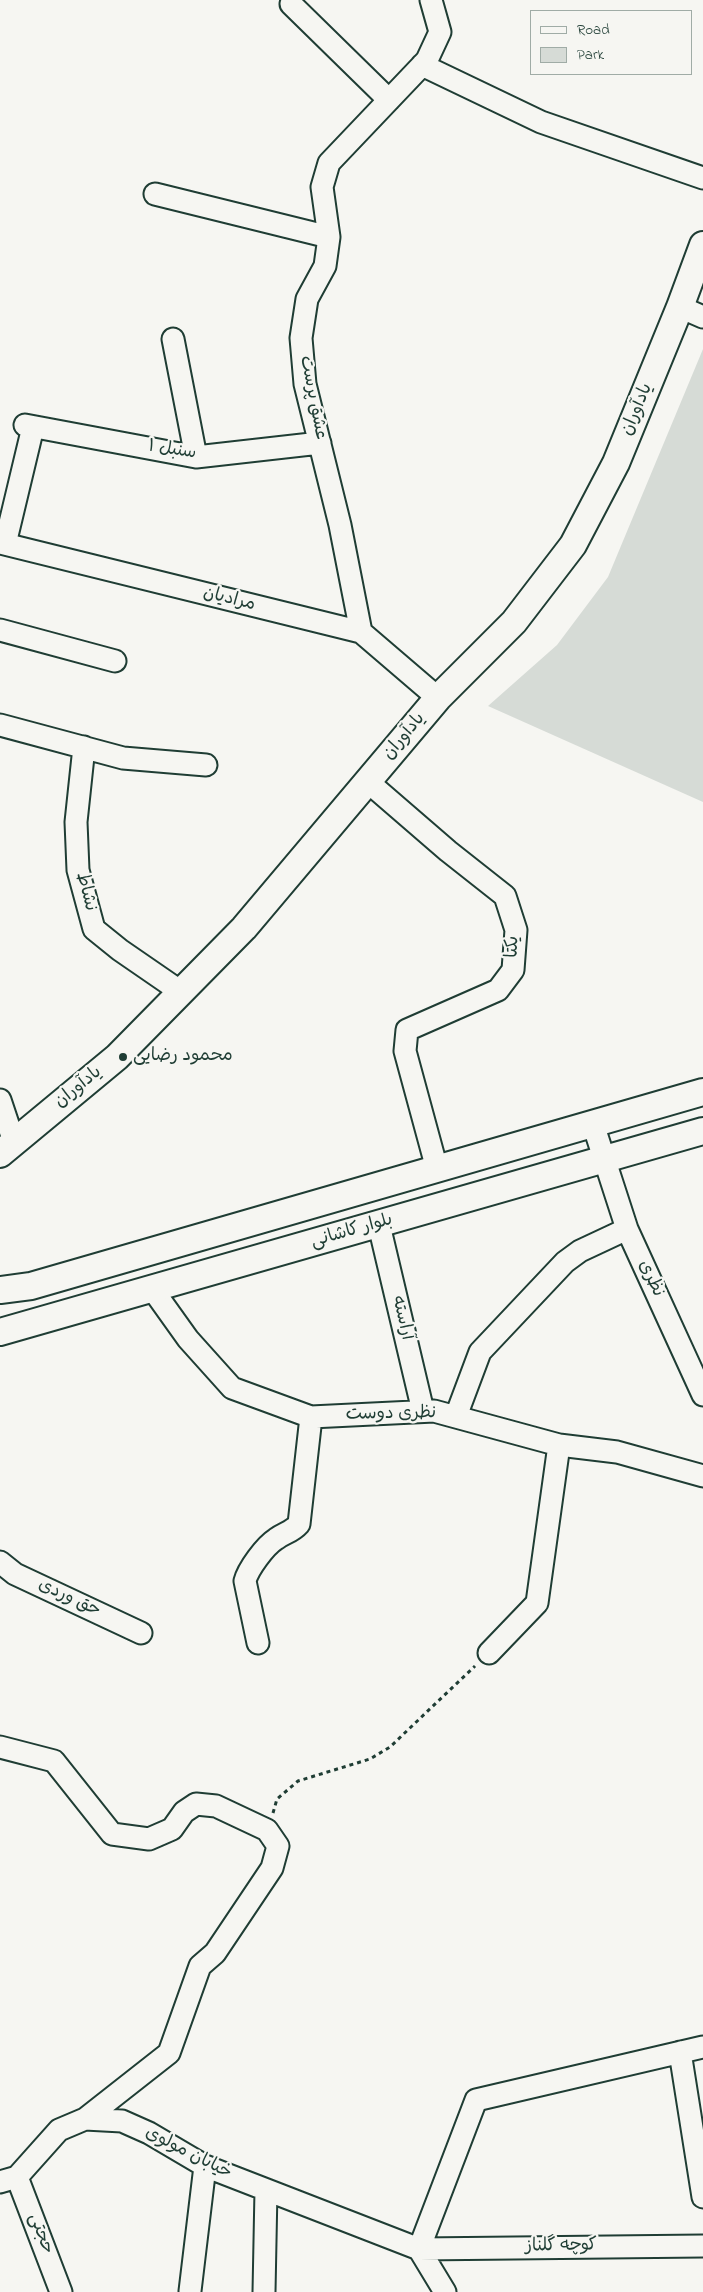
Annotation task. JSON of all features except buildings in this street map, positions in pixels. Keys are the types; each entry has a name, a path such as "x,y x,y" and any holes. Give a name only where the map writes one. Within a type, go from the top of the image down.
{"main road":[{"name":"یادآوران","path":"7,1148 117,1057 244,928 438,698 514,622 573,545 692,312 703,245"},
{"path":"0,1290 31,1286 703,1092"},
{"name":"بلوار کاشانی","path":"0,1332 153,1290 703,1131"}],"street":[{"name":"عشق پرست","path":"361,632 340,526 305,384 301,338 307,299 325,266 329,237 322,187 329,163 427,60 440,32 431,0"},
{"path":"291,4 389,100"},
{"path":"422,65 541,122 703,178"},
{"path":"155,194 329,237"},
{"path":"173,339 196,457"},
{"name":"سنبل ۱","path":"3,544 29,426 196,457 320,443"},
{"name":"مرادیان","path":"3,544 361,632 438,698"},
{"path":"0,630 115,662"},
{"path":"0,725 123,758 206,765"},
{"name":"نشاط","path":"84,747 76,822 78,870 94,929 120,950 181,992"},
{"name":"یکتا","path":"367,781 448,851 504,896 516,930 513,970 498,990 407,1030 405,1050 436,1169"},
{"path":"0,1100 7,1148"},
{"name":"نظری","path":"593,1124 627,1229 703,1395"},
{"name":"آراسته","path":"379,1225 423,1411"},
{"path":"456,1416 480,1352 565,1262 580,1251 627,1229"},
{"name":"نظری دوست","path":"153,1290 188,1339 232,1388 311,1417 434,1411 559,1445 617,1452 703,1476"},
{"path":"258,1643 245,1581 248,1572 274,1540 294,1531 299,1524 311,1417"},
{"path":"488,1653 538,1603 559,1445"},
{"name":"حق وردی","path":"5,1574 141,1633"},
{"path":"0,1747 54,1761 112,1834 149,1839 172,1829 184,1812 196,1804 216,1806 267,1830 278,1846 272,1868 215,1953 200,1966 169,2053 85,2119"},
{"path":"445,2292 419,2249 476,2100 703,2047"},
{"path":"680,2052 703,2197"},
{"name":"خیابان مولوی","path":"9,2179 59,2130 85,2119 122,2121 149,2133 205,2166 419,2249"},
{"path":"190,2291 205,2166"},
{"name":"حجتی","path":"9,2179 61,2292"},
{"path":"264,2292 266,2190"},
{"name":"کوچه گلناز","path":"419,2249 703,2246"}],"path":[{"path":"267,1830 277,1800 298,1781 370,1758 390,1747 488,1653"}],"green space":[{"path":"703,349 703,802 488,706 557,645 608,577"}],"place":[{"name":"محمود رضایی","path":"123,1057"}]}
